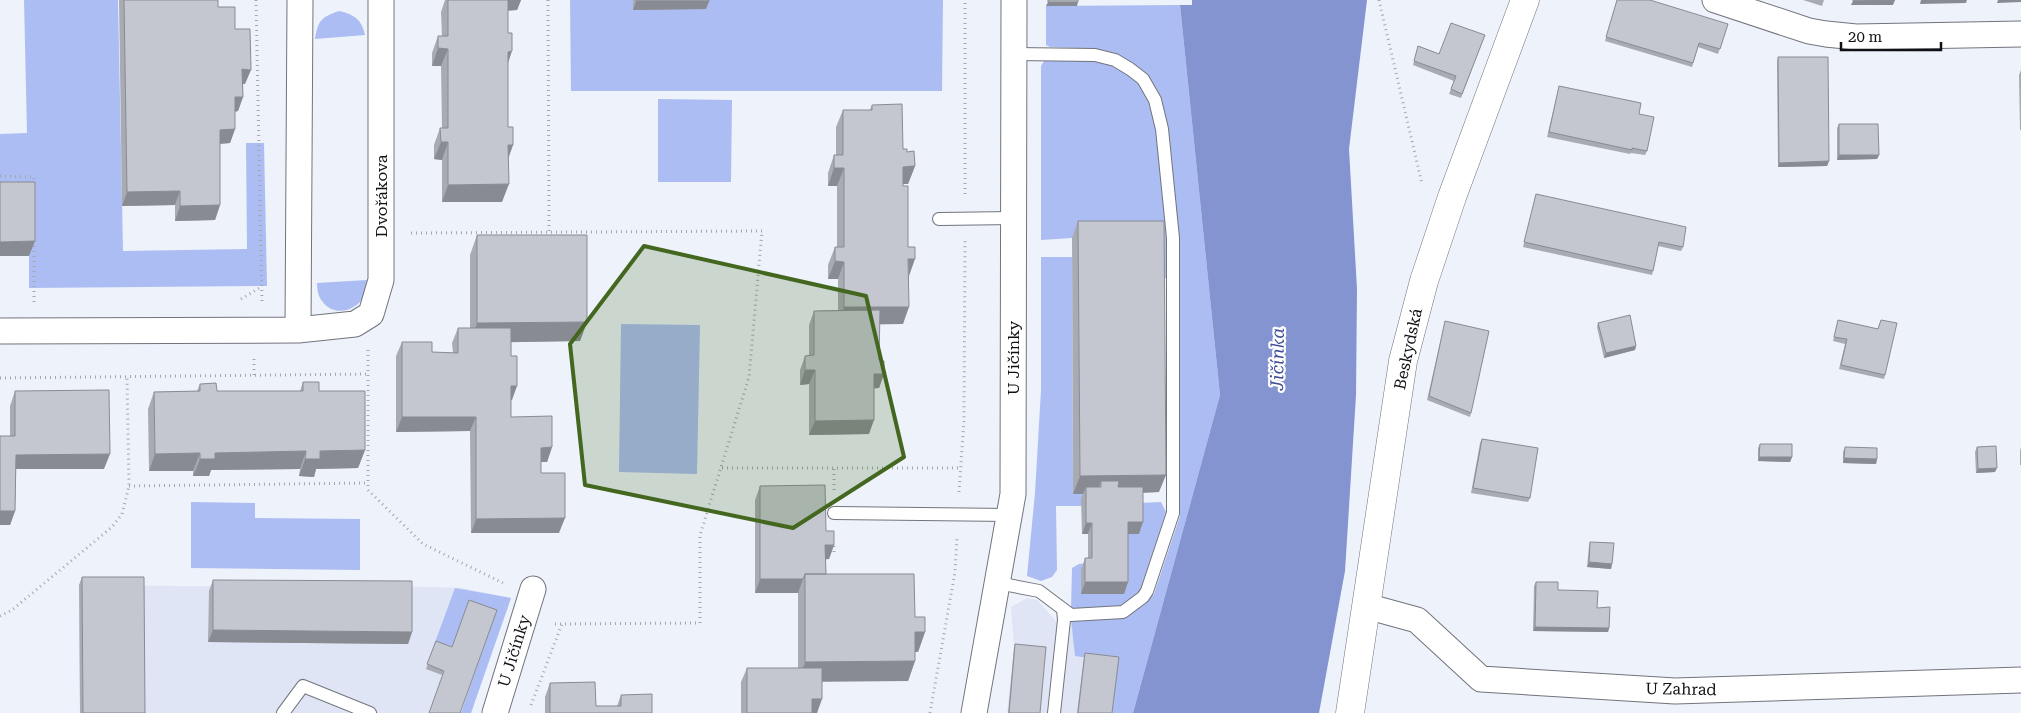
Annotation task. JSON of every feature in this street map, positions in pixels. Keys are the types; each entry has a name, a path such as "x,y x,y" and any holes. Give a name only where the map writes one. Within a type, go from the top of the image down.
{"street":[{"path":"298,330 300,0"},
{"name":"Dvořákova","path":"368,316 372,314 381,280 381,0"},
{"name":"U Jičínky","path":"974,713 1013,494 1014,0"},
{"name":"Beskydská","path":"1350,713 1406,352 1424,281 1452,197 1525,0"},
{"path":"1715,0 1809,31 1826,34 1856,37 2021,34"},
{"path":"0,331 298,330 355,324 368,316"},
{"name":"U Jičínky","path":"495,713 532,593"},
{"name":"U Zahrad","path":"1366,606 1417,620 1481,678 1675,691 2021,680"}],"lane":[{"path":"998,583 1039,590 1071,615 1123,612 1143,597 1147,591 1173,513 1173,238 1162,129 1155,100 1143,80 1130,68 1115,60 1095,54 1014,54"},
{"path":"939,219 1014,218"},
{"path":"834,513 1010,515"},
{"path":"1054,713 1064,620 1063,609"},
{"path":"283,713 303,686 370,713"}],"path":[{"path":"256,0 261,286"},
{"path":"548,0 549,232"},
{"path":"930,713 955,572 964,420 965,0"},
{"path":"1379,0 1422,187"},
{"path":"0,176 34,176 34,186"},
{"path":"403,233 762,231 749,377 700,535 700,623 522,624"},
{"path":"34,232 34,308"},
{"path":"368,316 368,490 423,544 532,593"},
{"path":"0,378 368,374"},
{"path":"0,616 12,610 112,527 122,514 129,486 127,377"},
{"path":"722,468 960,468"},
{"path":"129,486 368,483"},
{"path":"528,713 562,624"}],"highlighted area":[{"path":"644,246 866,296 904,457 793,528 585,485 570,344"}],"shaded area":[{"path":"24,0 118,0 123,251 247,249 246,143 264,143 267,286 29,288 29,197 0,196 0,134 27,133"},
{"path":"570,0 943,0 942,91 571,91"},
{"path":"1180,5 1220,395 1133,713 1111,713 1117,662 1075,656 1071,619 1124,617 1154,594 1180,516 1179,238 1167,129 1161,97 1147,76 1132,63 1115,53 1097,49 1050,47 1046,45 1046,6"},
{"path":"339,11 356,18 362,25 365,35 315,39 317,28 321,21 328,15"},
{"path":"1096,60 1114,66 1130,75 1146,94 1151,106 1158,132 1167,251 1168,273 1166,278 1158,278 1072,238 1041,240 1041,66 1044,61"},
{"path":"658,99 732,100 731,182 658,182"},
{"path":"1041,257 1072,257 1073,494 1097,492 1082,506 1056,506 1057,570 1052,577 1041,581 1027,576 1035,493 1041,390"},
{"path":"367,280 364,296 356,306 350,309 338,311 332,309 321,299 318,292 317,283"},
{"path":"621,324 700,325 697,474 619,472"},
{"path":"191,502 255,503 255,518 360,519 360,570 191,568"},
{"path":"1161,502 1166,512 1139,594 1122,606 1071,609 1072,568 1079,564 1088,563 1124,534 1139,503"},
{"path":"79,585 293,587 370,585 462,588 511,598 471,713 80,713"},
{"path":"455,588 511,598 471,713 461,713 495,614 468,604 450,652 434,645"},
{"path":"1027,598 1037,600 1056,621 1071,619 1133,713 1007,713 1014,648 1011,607"}],"water":[{"name":"Jičínka","path":"1192,0 1367,0 1349,149 1357,289 1356,395 1345,571 1319,713 1133,713 1220,395 1180,5 1192,5"}],"building":[{"path":"124,0 218,0 218,7 235,7 235,29 250,29 251,70 242,69 243,97 235,97 235,129 220,130 220,205 180,206 180,191 127,192"},
{"path":"448,0 508,0 508,33 512,33 512,51 508,52 508,127 513,127 513,145 508,145 509,184 448,185 448,142 441,142 440,128 448,128 448,49 438,48 438,36 448,36"},
{"path":"709,0 709,1 636,1"},
{"path":"1048,0 1078,0 1078,2 1048,2"},
{"path":"1617,0 1650,0 1728,24 1720,49 1699,43 1693,63 1606,37"},
{"path":"1853,0 1895,0 1853,1"},
{"path":"1451,23 1485,35 1462,94 1451,89 1456,76 1414,61 1418,46 1439,54"},
{"path":"1778,57 1828,57 1829,161 1779,163"},
{"path":"1559,86 1641,103 1639,114 1654,117 1647,151 1632,148 1632,150 1549,132"},
{"path":"902,104 903,149 907,149 907,152 914,151 915,166 903,167 903,186 908,186 908,247 915,247 915,259 908,259 909,307 844,307 844,262 835,261 835,247 844,247 844,168 834,168 834,155 843,155 843,110 872,110 872,105"},
{"path":"1839,124 1878,124 1879,155 1839,155"},
{"path":"0,182 35,182 35,241 0,242"},
{"path":"1536,194 1686,227 1683,247 1659,242 1653,271 1524,242"},
{"path":"1078,221 1164,221 1166,475 1080,476"},
{"path":"477,235 587,235 587,322 477,323"},
{"path":"880,310 879,360 884,361 884,374 874,374 874,420 815,421 815,370 805,370 805,356 814,355 814,311"},
{"path":"1630,315 1636,346 1606,353 1598,323"},
{"path":"1838,320 1878,329 1881,320 1897,323 1885,375 1841,365 1847,339 1834,337"},
{"path":"1445,321 1489,331 1471,413 1429,396"},
{"path":"458,328 511,328 511,356 517,356 517,386 511,386 511,417 552,416 552,447 541,448 541,473 565,473 565,518 476,519 476,417 402,417 402,342 432,342 432,352 458,353"},
{"path":"303,382 319,382 319,391 365,391 365,450 320,451 320,459 305,459 306,451 215,453 215,459 200,459 200,453 155,454 154,392 200,391 200,384 216,383 217,391 303,391"},
{"path":"109,390 110,454 16,455 15,511 0,511 0,436 15,436 15,391"},
{"path":"1482,439 1538,448 1530,498 1473,488"},
{"path":"1760,444 1792,444 1792,457 1759,457"},
{"path":"1996,446 1997,468 1978,469 1977,447"},
{"path":"1845,447 1877,448 1877,459 1844,458"},
{"path":"1101,481 1119,481 1118,487 1143,487 1143,522 1128,522 1128,582 1085,582 1085,558 1092,558 1092,523 1086,523 1086,487 1101,487"},
{"path":"825,485 826,531 834,531 834,545 825,545 826,574 805,574 803,579 760,579 760,486"},
{"path":"1590,542 1614,543 1612,564 1589,562"},
{"path":"805,574 914,574 915,617 925,617 925,632 915,632 915,661 805,662"},
{"path":"82,577 144,577 145,713 83,713"},
{"path":"213,580 412,581 412,632 213,630"},
{"path":"1536,582 1558,582 1558,590 1598,591 1597,608 1610,607 1609,628 1535,627"},
{"path":"469,600 497,610 460,713 429,713 444,671 427,664 436,641 452,647"},
{"path":"1015,644 1046,647 1040,713 1009,713"},
{"path":"1085,653 1119,657 1112,713 1078,713"},
{"path":"747,668 822,668 822,699 812,699 812,713 747,713"},
{"path":"595,682 596,706 621,706 621,695 652,694 652,713 550,713 550,683"}]}
